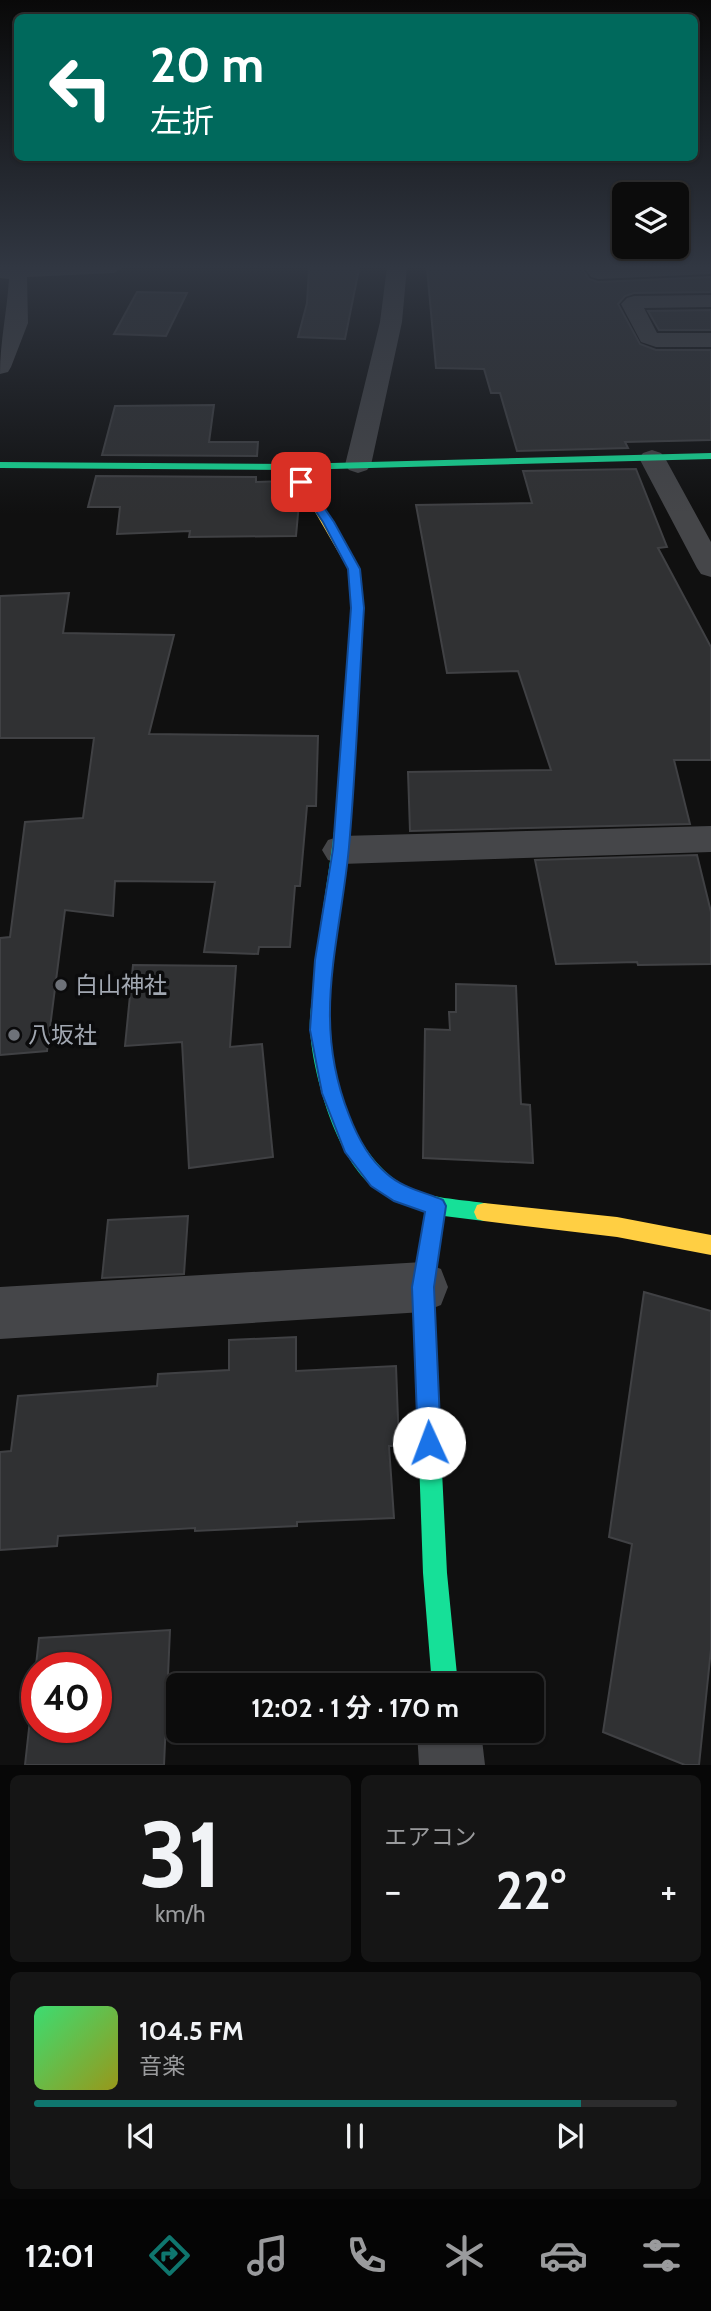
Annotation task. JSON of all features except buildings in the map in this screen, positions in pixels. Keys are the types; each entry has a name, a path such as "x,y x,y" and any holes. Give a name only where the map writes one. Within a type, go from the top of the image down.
{"street":[{"path":"0,367 7,349"},
{"path":"358,465 385,349"},
{"path":"0,466 294,467 711,456"},
{"path":"652,458 711,568"},
{"path":"294,467 354,569 358,608 341,849 324,960 319,1030 331,1093 352,1146 378,1179 401,1194 436,1206 617,1227 711,1245"},
{"path":"341,849 711,839"},
{"path":"436,1206 423,1287 435,1573 443,1673"},
{"path":"0,1313 423,1287"},
{"path":"450,1743 452,1765"}],"traffic: fast":[{"path":"0,465 294,467 711,456"},
{"path":"344,802 341,850 324,960 319,1030 331,1093 351,1146 378,1179 401,1194 436,1206 484,1212"},
{"path":"436,1206 423,1287 435,1573 444,1673"}],"traffic: slow":[{"path":"294,467 354,569 358,608 344,802"},
{"path":"484,1212 617,1227 711,1245"}],"place":[{"name":"白山神社","path":"61,985"},
{"name":"八坂社","path":"14,1035"}],"route":[{"path":"301,482 328,522 354,569 358,608 344,776 341,849 324,960 319,1030 331,1093 352,1146 378,1179 401,1194 436,1206 423,1287 429,1443"}]}
